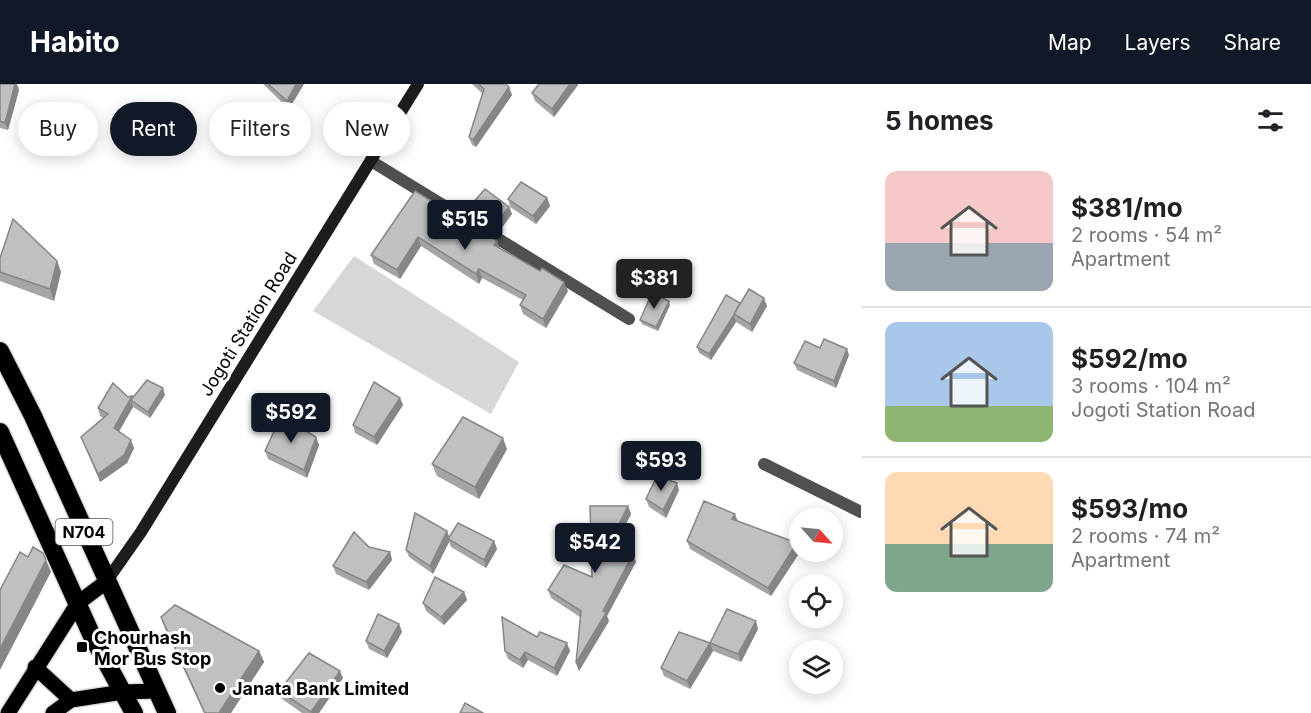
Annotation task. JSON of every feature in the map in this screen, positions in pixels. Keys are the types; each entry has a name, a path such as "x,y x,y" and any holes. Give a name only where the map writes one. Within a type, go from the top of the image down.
{"highway":[{"name":"N704","path":"0,351 33,416 167,713"},
{"name":"N704","path":"0,432 78,603 134,713"}],"main road":[{"path":"8,713 35,667 78,603 106,582"},
{"path":"35,667 71,700"},
{"path":"53,713 71,700 123,692 156,692"}],"street":[{"name":"Jogoti Station Road","path":"106,582 141,532 418,84"},
{"path":"371,161 629,319"},
{"path":"764,464 861,512"}],"shaded area":[{"path":"354,256 519,362 491,414 313,311"}],"building":[{"path":"0,84 15,84 5,123 0,121"},
{"path":"268,84 296,84 287,101"},
{"path":"478,84 506,84 509,87 473,140 469,137 484,89"},
{"path":"539,84 570,84 552,109 532,93"},
{"path":"521,182 547,198 533,216 508,199"},
{"path":"485,189 509,207 497,222 470,206"},
{"path":"415,191 497,241 494,245 540,271 542,268 564,282 543,319 520,305 526,295 479,269 476,274 418,237 397,270 371,255"},
{"path":"13,219 57,261 50,289 0,272 0,258"},
{"path":"749,289 764,298 750,324 734,314"},
{"path":"652,293 669,301 656,327 640,320"},
{"path":"726,295 740,303 709,354 697,347"},
{"path":"824,339 847,349 834,381 794,363 805,341 820,348"},
{"path":"147,380 163,388 148,412 131,400"},
{"path":"374,382 400,398 374,437 353,425"},
{"path":"113,383 128,397 132,396 114,428 131,440 124,455 98,474 81,437 108,414 98,408"},
{"path":"281,416 316,437 304,470 265,451"},
{"path":"463,417 503,438 475,487 432,464"},
{"path":"657,476 677,483 663,510 646,499"},
{"path":"704,501 735,514 732,519 789,540 789,555 768,588 687,541"},
{"path":"590,506 628,506 608,546 633,554 603,611 606,613 576,663 581,611 548,590 564,565 592,577"},
{"path":"415,513 447,531 430,566 406,550"},
{"path":"458,523 494,541 484,560 448,539"},
{"path":"354,532 369,547 390,552 366,582 333,566"},
{"path":"33,547 43,553 46,560 0,649 0,590 20,552 28,557"},
{"path":"435,577 464,592 441,617 423,603"},
{"name":"Janata Bank Limited","path":"175,605 259,651 219,713 205,713 161,617"},
{"path":"727,609 756,621 738,654 710,643"},
{"path":"378,614 399,624 384,651 366,641"},
{"path":"502,617 537,637 540,632 567,643 554,668 525,652 520,660 505,651"},
{"path":"679,632 710,643 687,681 661,668"},
{"path":"309,653 340,671 311,712 279,691"},
{"path":"465,703 483,713 460,713"}],"place":[{"name":"Chourhash Mor Bus Stop","path":"82,647"},
{"name":"Janata Bank Limited","path":"220,688"}]}
